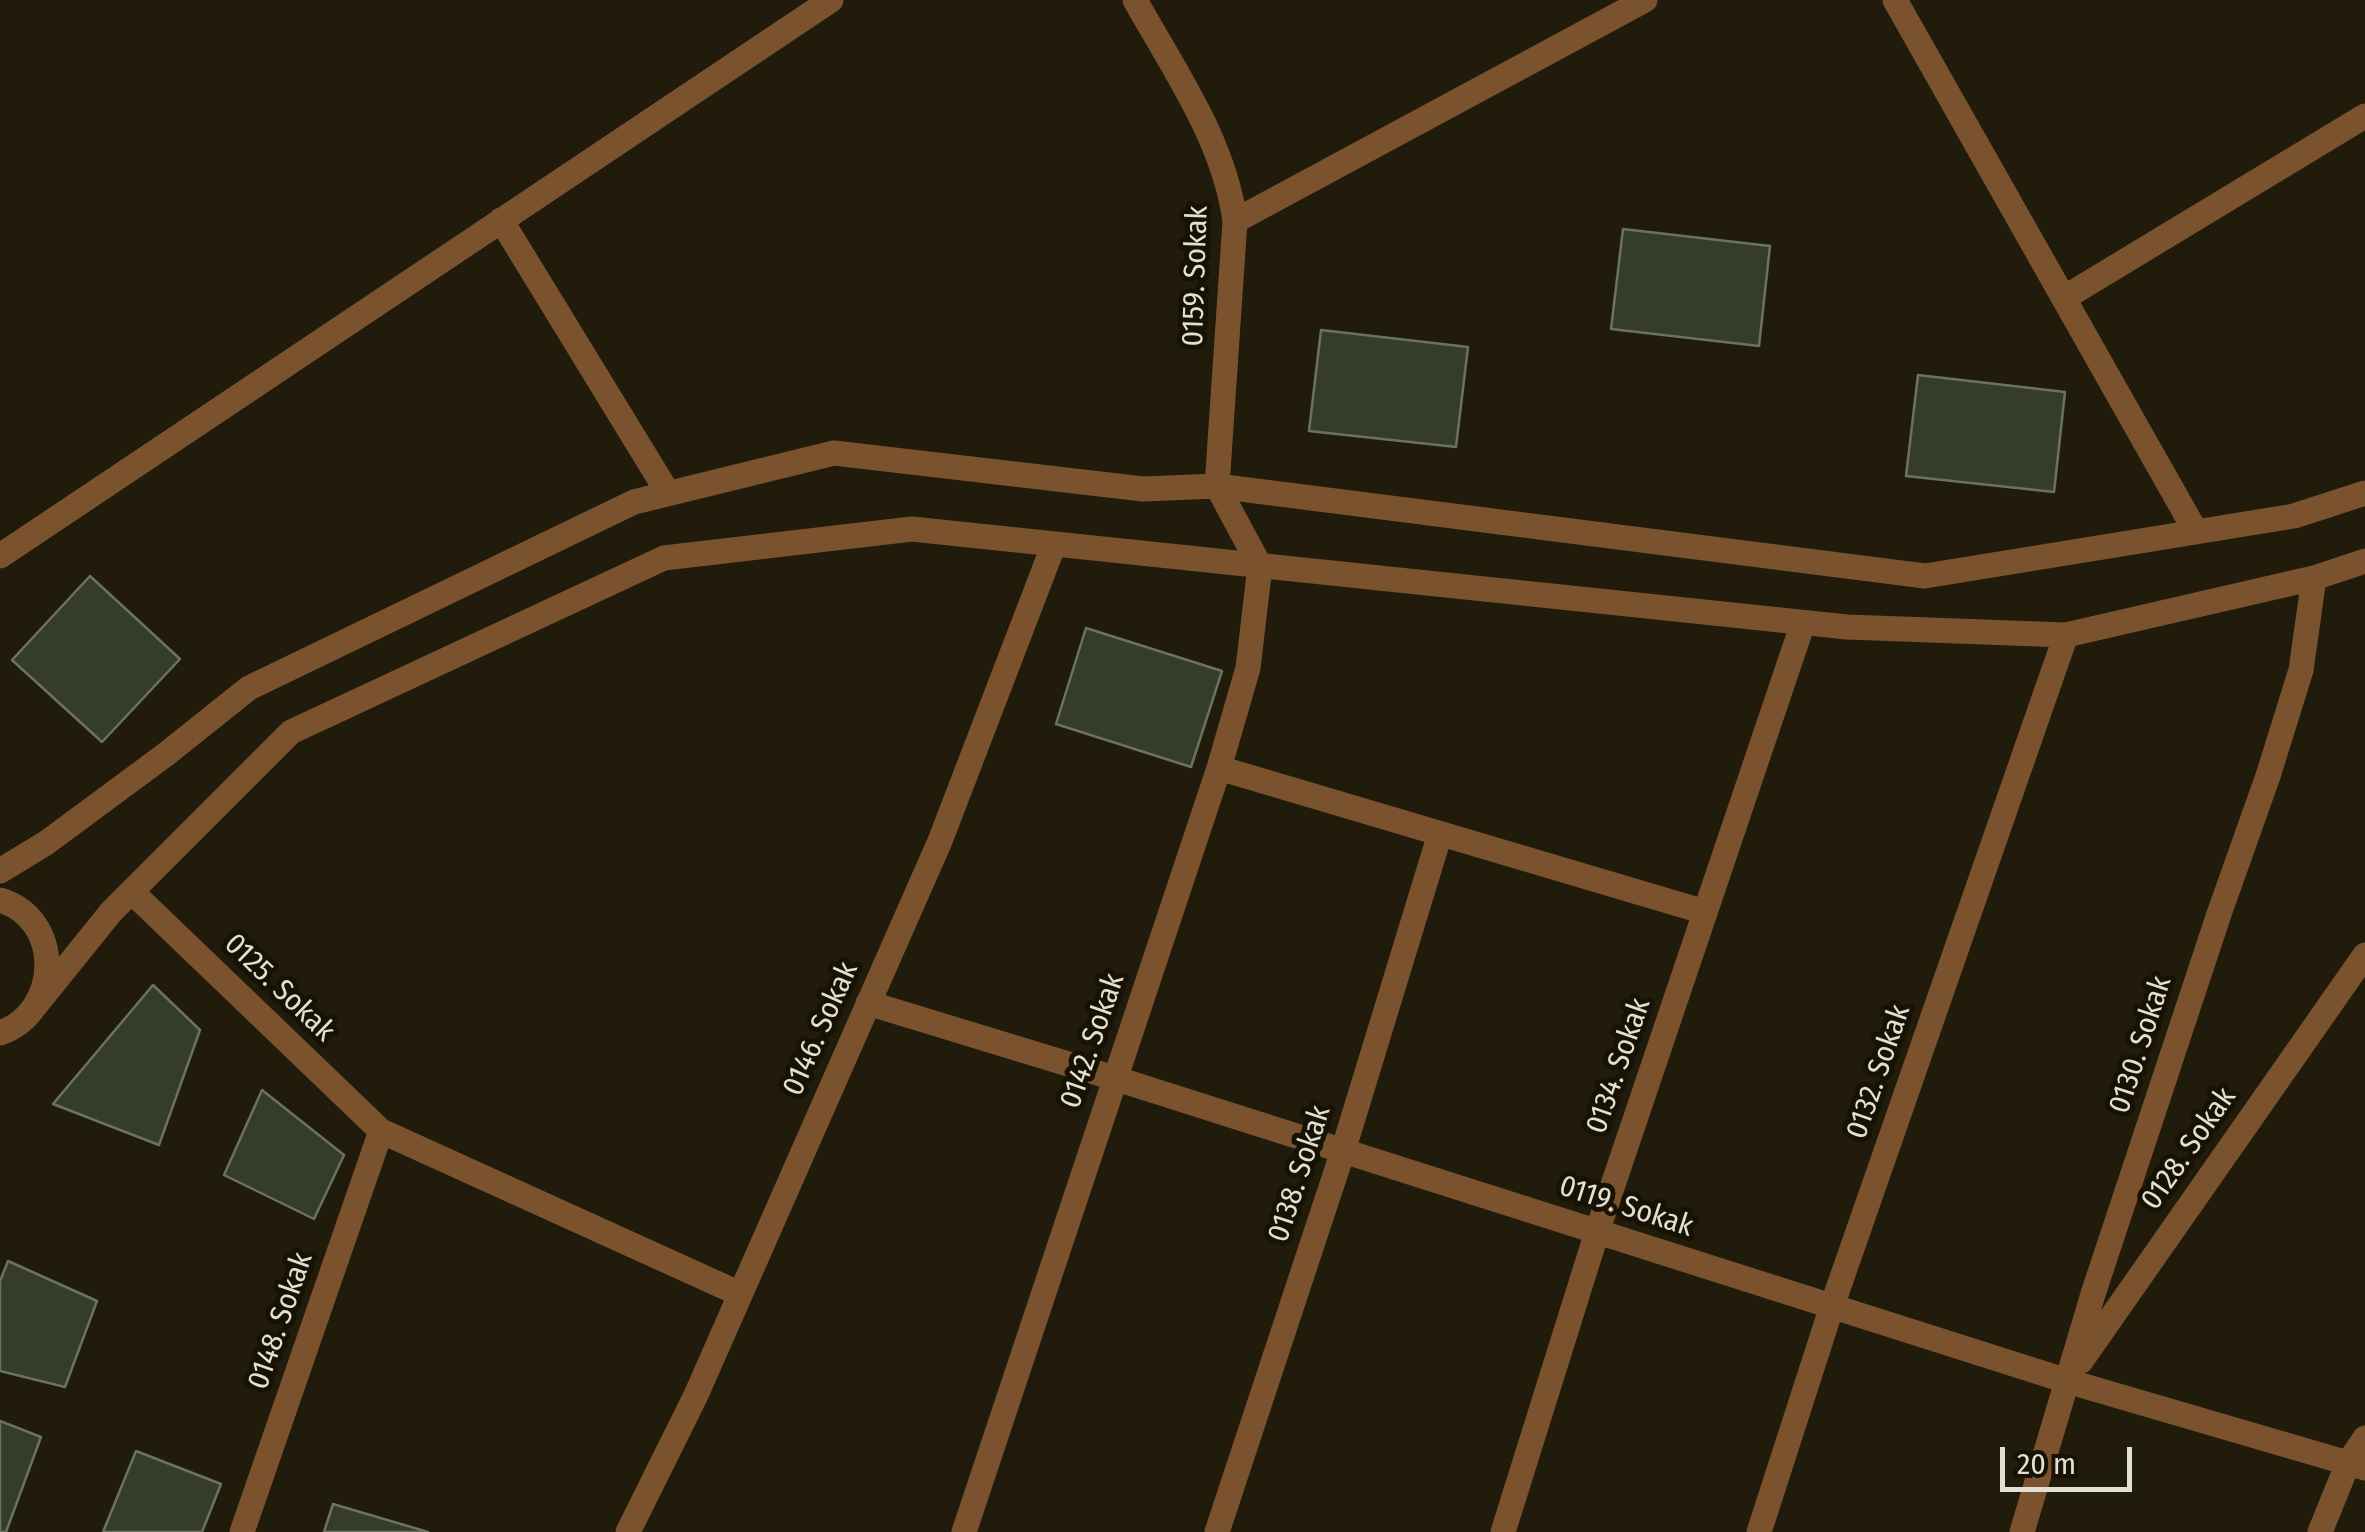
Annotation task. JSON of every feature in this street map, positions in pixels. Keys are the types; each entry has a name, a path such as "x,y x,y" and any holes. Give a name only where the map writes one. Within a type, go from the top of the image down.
{"street":[{"path":"0,556 831,0"},
{"name":"0159. Sokak","path":"1135,0 1215,143 1231,191 1235,220 1216,486"},
{"path":"1235,220 1644,0"},
{"path":"1895,0 2196,532"},
{"path":"2064,298 2365,116"},
{"path":"501,220 668,493"},
{"path":"0,872 165,756 249,688 634,502 834,453 1144,489 1216,486 1926,576 2294,516 2365,492"},
{"path":"1216,486 1260,566"},
{"path":"0,1033 24,1020 112,912 292,732 664,558 912,529 1848,628 2066,635 2314,578 2365,561"},
{"name":"0146. Sokak","path":"628,1532 696,1395 940,841 1054,544"},
{"name":"0142. Sokak","path":"964,1532 1220,768 1248,668 1260,566"},
{"name":"0130. Sokak","path":"2022,1532 2099,1276 2301,670 2314,578"},
{"name":"0134. Sokak","path":"1503,1532 1596,1232 1803,623"},
{"name":"0132. Sokak","path":"1759,1532 1832,1306 2066,635"},
{"path":"1220,768 1705,912"},
{"name":"0138. Sokak","path":"1217,1532 1343,1151 1440,834"},
{"name":"0125. Sokak","path":"132,892 381,1131 740,1294"},
{"path":"0,900 28,916 41,936 47,959 46,983 36,1005"},
{"name":"0128. Sokak","path":"2067,1381 2365,955"},
{"name":"0119. Sokak","path":"868,1003 2067,1381 2356,1466"},
{"name":"0148. Sokak","path":"242,1532 381,1131"},
{"path":"2320,1532 2356,1466 2365,1438"}],"building":[{"path":"1623,229 1770,246 1759,346 1611,329"},
{"path":"1321,330 1468,347 1456,447 1309,431"},
{"path":"1918,375 2065,392 2054,492 1906,476"},
{"path":"90,576 180,659 102,742 12,660"},
{"path":"1086,628 1222,671 1191,767 1056,724"},
{"path":"153,985 200,1030 159,1145 53,1104"},
{"path":"262,1090 344,1155 314,1219 224,1175"},
{"path":"8,1261 97,1301 65,1387 0,1371 0,1281"},
{"path":"0,1421 41,1437 6,1532 0,1532"},
{"path":"136,1451 221,1484 202,1532 103,1532"},
{"path":"333,1504 428,1532 324,1532"}]}
